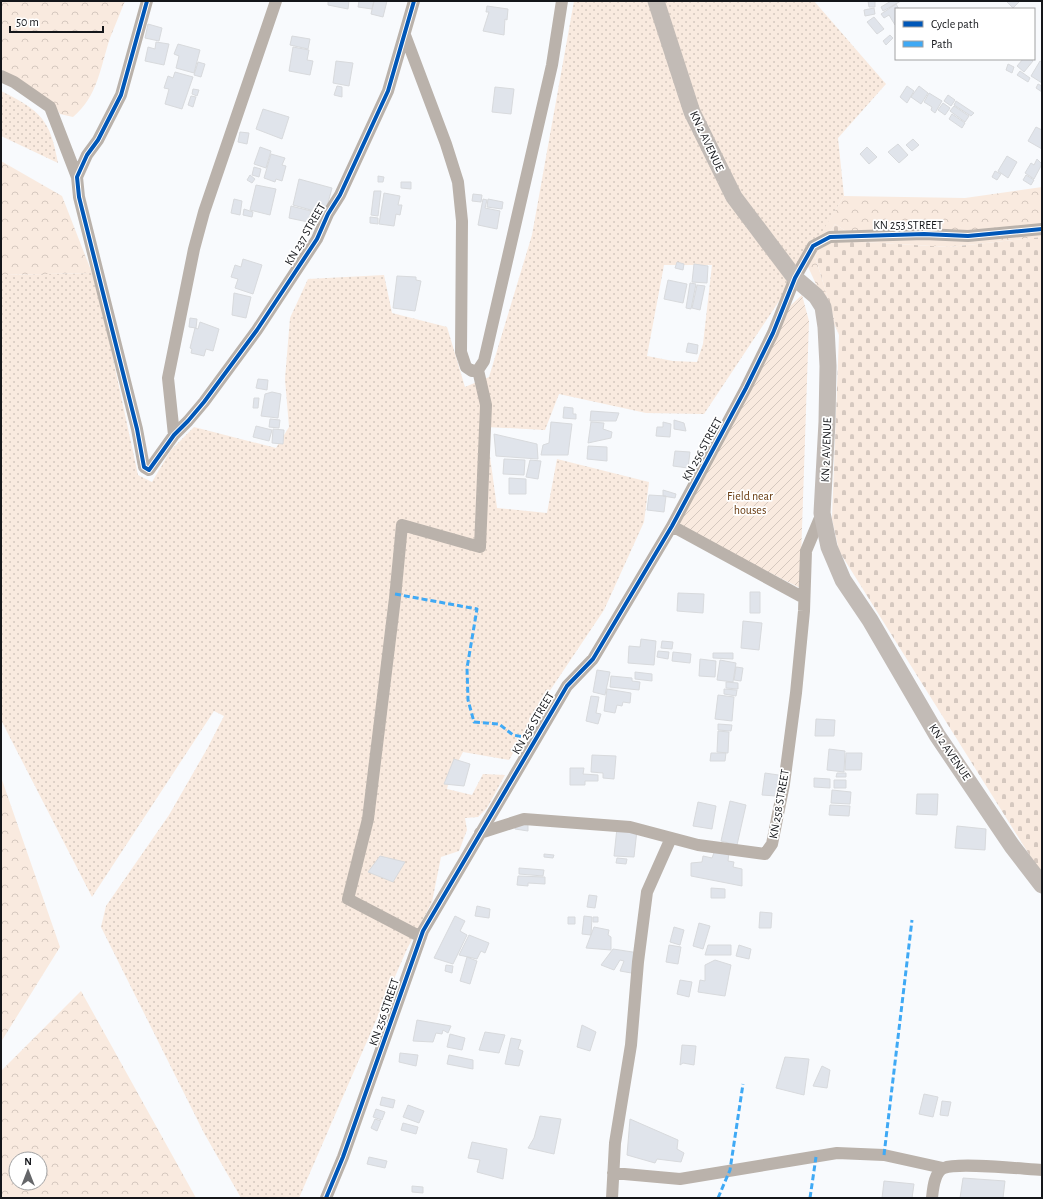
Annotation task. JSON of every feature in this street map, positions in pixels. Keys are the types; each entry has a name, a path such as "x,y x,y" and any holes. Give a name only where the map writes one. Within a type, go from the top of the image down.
{"main road":[{"name":"KN 2 AVENUE","path":"656,1 692,112 734,197 795,278 816,296 822,307 826,327 827,422 822,513 829,547 843,580 870,620 937,735 1012,846 1042,884"}],"street":[{"path":"77,176 98,140 121,95 147,1"},
{"path":"174,435 168,378 194,249 204,212 276,1"},
{"name":"KN 237 STREET","path":"77,176 79,197 137,429 144,466 149,470 174,435 204,402 258,330 317,239 328,214 340,195 388,91 414,1"},
{"path":"405,35 446,144 458,182 462,221 461,352 466,367 472,372 478,370 484,361 552,65 562,1"},
{"path":"1,76 14,82 50,107 77,176"},
{"name":"KN 253 STREET","path":"795,278 813,246 830,236 924,234 968,236 1042,229"},
{"name":"KN 256 STREET","path":"326,1198 346,1150 421,937 480,833 567,686 593,659 672,526 746,388 773,333 795,278"},
{"path":"421,937 348,899 368,819 395,598 402,525 480,547 486,405 478,370"},
{"name":"KN 258 STREET","path":"480,833 524,819 630,827 698,845 765,854 770,850 784,784 796,693 804,598 806,551 822,513"},
{"path":"672,526 804,598"},
{"path":"612,1198 615,1143 631,1045 638,962 647,892 671,838"},
{"path":"613,1173 680,1179 837,1154 884,1155 943,1168 958,1166 1042,1170"},
{"path":"932,1198 936,1176 943,1168"}],"green space":[{"path":"1,1 125,1 110,38 93,91 88,100 73,117 60,114 53,103 1,69"},
{"path":"574,1 814,1 886,84 838,138 844,196 803,265 704,414 646,413 559,394 545,430 486,427 497,508 547,513 557,459 649,482 644,522 604,610 551,689 509,760 463,752 450,777 447,789 472,795 483,774 505,775 487,808 478,817 465,818 467,830 459,851 441,857 432,902 407,949 299,1198 241,1198 204,1133 101,927 106,906 169,815 224,716 214,711 92,897 1,720 1,275 92,273 101,303 138,475 152,482 171,450 194,427 276,448 289,427 285,379 290,318 308,279 384,275 392,313 447,327 465,387 489,377 532,235","holes":["664,265 712,265 703,344 697,362 673,361 647,356"]},
{"path":"1,91 26,104 42,118 51,136 58,163 1,136"},
{"path":"1,161 62,196 92,273 1,275"},
{"path":"1042,187 1042,237 949,247 863,242 835,224 815,256 839,335 805,260 844,196 965,198"},
{"path":"835,224 863,242 949,247 1042,237 1042,875 839,551 832,519 839,335 815,256"},
{"name":"Field near houses","path":"802,295 809,321 800,588 678,526 791,305"},
{"path":"1,777 60,947 1,1042"},
{"path":"81,991 196,1198 1,1198 1,1071"}],"building":[{"path":"328,1 349,1 348,9 328,5"},
{"path":"359,1 374,1 372,9 358,7"},
{"path":"374,1 387,1 383,17 371,14"},
{"path":"868,1 875,1 875,7 869,7"},
{"path":"891,1 901,1 883,11 881,7"},
{"path":"1006,1 1020,1 1013,8"},
{"path":"896,4 898,8 895,8 895,25 889,15 884,18 881,14"},
{"path":"487,6 508,9 507,20 505,19 504,35 483,31 489,12 486,12"},
{"path":"874,8 875,14 865,16 864,10"},
{"path":"874,17 884,29 877,34 867,22"},
{"path":"148,24 162,28 159,41 145,38"},
{"path":"890,35 893,38 886,45 883,41"},
{"path":"292,36 310,39 308,49 290,45"},
{"path":"156,42 169,44 164,65 145,61 148,47 155,49"},
{"path":"178,44 200,50 194,73 176,68 179,56 174,54"},
{"path":"293,47 309,50 307,60 313,61 310,75 289,71"},
{"path":"1022,60 1033,61 1024,72 1017,66"},
{"path":"336,61 353,63 349,86 333,83"},
{"path":"1040,61 1042,62 1042,83 1031,76"},
{"path":"198,62 205,64 201,77 194,75"},
{"path":"1008,64 1014,67 1012,73 1006,70"},
{"path":"1020,71 1030,78 1028,82 1017,75"},
{"path":"175,72 193,77 182,109 165,104 169,89 164,88 168,76 173,78"},
{"path":"1038,84 1042,86 1042,92 1036,88"},
{"path":"337,86 342,87 342,97 334,95"},
{"path":"907,86 914,91 907,103 900,97"},
{"path":"919,86 928,93 921,104 911,97"},
{"path":"495,87 514,89 511,114 492,112"},
{"path":"193,89 199,90 197,96 192,94"},
{"path":"929,93 942,101 935,113 931,110 932,107 924,102"},
{"path":"948,95 955,100 951,106 944,101"},
{"path":"191,96 196,97 193,107 188,105"},
{"path":"956,101 974,113 971,116 954,105"},
{"path":"943,103 950,108 945,115 938,110"},
{"path":"954,106 969,116 965,122 950,111"},
{"path":"263,109 289,117 282,139 256,129"},
{"path":"952,114 965,123 962,128 949,119"},
{"path":"1036,127 1042,130 1042,149 1028,141"},
{"path":"240,132 249,133 247,144 238,142"},
{"path":"913,139 919,145 912,151 906,145"},
{"path":"898,144 908,155 899,163 888,152"},
{"path":"260,147 271,151 266,168 254,164"},
{"path":"867,147 877,157 869,164 860,154"},
{"path":"271,154 285,158 282,165 286,166 282,181 276,179 275,182 264,178"},
{"path":"1007,156 1017,162 1008,178 998,171"},
{"path":"1037,159 1042,164 1034,179 1025,173 1031,163 1034,165"},
{"path":"254,167 261,169 259,177 252,175"},
{"path":"995,171 1001,174 997,180 992,177"},
{"path":"250,175 255,179 252,183 247,180"},
{"path":"1026,175 1034,180 1031,185 1023,180"},
{"path":"378,176 384,177 383,182 378,182"},
{"path":"299,179 332,188 325,214 293,205"},
{"path":"401,182 411,182 411,189 401,188"},
{"path":"256,185 276,189 270,215 250,210"},
{"path":"374,191 381,191 378,216 371,215"},
{"path":"384,193 400,196 398,205 402,205 400,215 396,214 394,226 379,224"},
{"path":"473,194 482,195 481,202 472,201"},
{"path":"234,199 242,201 240,215 231,213"},
{"path":"483,199 487,200 485,208 500,211 497,229 478,225"},
{"path":"488,199 503,202 502,209 487,207"},
{"path":"291,206 311,211 308,222 289,218"},
{"path":"244,209 253,212 252,217 243,215"},
{"path":"370,217 378,218 378,224 370,223"},
{"path":"243,259 262,265 253,294 235,288 238,279 231,277 235,265 241,267"},
{"path":"677,262 684,264 683,270 675,268"},
{"path":"694,264 708,266 707,283 692,282"},
{"path":"397,276 416,277 416,280 421,281 415,311 393,308"},
{"path":"668,280 687,284 683,303 664,299"},
{"path":"690,283 696,284 691,309 686,308"},
{"path":"697,285 705,286 700,310 692,308"},
{"path":"234,293 251,297 246,318 232,315"},
{"path":"190,318 197,319 196,328 189,327"},
{"path":"200,322 219,329 213,351 206,349 204,356 191,353 192,349 190,348 195,328 198,329"},
{"path":"688,343 698,345 697,354 686,352"},
{"path":"258,379 268,380 267,390 256,388"},
{"path":"272,392 281,394 278,418 261,416 265,394"},
{"path":"254,398 259,398 258,408 253,408"},
{"path":"564,407 573,408 573,414 576,414 576,419 563,418"},
{"path":"591,411 619,413 616,421 590,421"},
{"path":"270,419 280,420 279,428 269,427"},
{"path":"674,420 684,423 686,431 674,429"},
{"path":"551,422 572,424 568,455 541,455 543,445 549,443"},
{"path":"591,422 604,423 603,429 612,432 611,438 588,443"},
{"path":"663,422 671,424 670,437 656,436 657,427 663,427"},
{"path":"256,426 272,430 269,441 253,437"},
{"path":"273,429 284,430 283,444 272,443"},
{"path":"494,434 537,444 538,459 496,456"},
{"path":"588,446 607,447 607,461 587,459"},
{"path":"675,451 690,452 688,468 673,466"},
{"path":"504,459 525,460 524,475 503,474"},
{"path":"530,460 541,461 538,479 526,477"},
{"path":"509,478 526,479 526,494 509,494"},
{"path":"663,490 676,494 675,498 663,496"},
{"path":"649,495 666,496 664,512 647,510"},
{"path":"750,592 760,592 760,613 750,613"},
{"path":"678,593 704,594 703,613 677,611"},
{"path":"743,621 762,623 759,650 741,648"},
{"path":"641,639 656,641 654,665 628,663 629,646 640,647"},
{"path":"662,641 673,642 672,649 661,648"},
{"path":"658,651 669,652 668,659 657,657"},
{"path":"673,652 691,654 690,663 672,661"},
{"path":"713,653 733,653 733,659 713,658"},
{"path":"700,659 716,661 715,677 699,676"},
{"path":"720,660 736,663 733,682 717,680"},
{"path":"736,667 743,668 741,681 734,680"},
{"path":"597,670 610,672 605,695 593,692"},
{"path":"635,672 652,674 652,681 635,679"},
{"path":"611,676 632,678 632,681 640,682 639,690 610,687"},
{"path":"726,682 738,683 738,689 726,688"},
{"path":"607,689 631,693 630,703 623,702 622,706 617,705 615,713 604,711"},
{"path":"724,689 737,690 736,696 724,694"},
{"path":"718,695 734,697 732,721 715,719"},
{"path":"591,696 599,697 596,713 601,714 598,724 586,721"},
{"path":"816,719 835,720 834,736 815,736"},
{"path":"718,724 732,725 731,731 718,730"},
{"path":"718,731 729,732 728,753 717,752"},
{"path":"829,749 845,751 844,772 827,770"},
{"path":"711,753 726,753 725,761 710,761"},
{"path":"846,753 862,753 861,770 845,770"},
{"path":"592,755 616,756 614,779 603,778 603,773 591,772"},
{"path":"454,759 470,764 464,786 444,784"},
{"path":"570,768 584,768 583,774 598,775 598,781 585,781 585,785 570,785"},
{"path":"765,773 785,776 776,796 762,795"},
{"path":"837,773 846,773 846,777 836,777"},
{"path":"814,778 830,779 830,788 814,787"},
{"path":"834,780 846,780 846,788 834,788"},
{"path":"832,790 851,792 850,804 831,803"},
{"path":"917,794 938,794 937,815 916,814"},
{"path":"730,801 746,805 737,845 721,841"},
{"path":"698,802 716,806 712,829 693,826"},
{"path":"830,805 850,806 849,816 829,815"},
{"path":"515,824 528,825 528,831 515,829"},
{"path":"957,826 986,829 985,850 955,848"},
{"path":"617,828 637,830 634,857 614,856"},
{"path":"715,850 729,852 728,861 734,862 733,867 742,869 742,886 691,876 691,863 702,862 703,856 712,858"},
{"path":"544,854 554,855 553,858 544,857"},
{"path":"380,856 405,862 393,882 368,872"},
{"path":"617,858 627,859 626,864 616,863"},
{"path":"519,868 544,870 543,876 519,874"},
{"path":"518,876 545,877 545,884 528,883 528,886 517,885"},
{"path":"711,888 725,889 725,898 711,898"},
{"path":"589,895 597,896 595,908 587,907"},
{"path":"477,906 490,909 489,918 475,916"},
{"path":"760,912 772,913 771,928 759,928"},
{"path":"455,916 465,921 460,931 467,935 453,964 434,958"},
{"path":"584,916 592,917 591,935 582,934"},
{"path":"568,917 575,917 575,924 568,924"},
{"path":"593,917 598,917 598,922 593,922"},
{"path":"699,923 710,926 703,949 693,946"},
{"path":"594,927 609,930 608,935 611,937 611,950 586,948"},
{"path":"674,927 684,930 680,945 670,942"},
{"path":"469,935 489,943 485,953 481,951 477,959 459,955"},
{"path":"669,945 681,947 678,964 666,962"},
{"path":"708,945 731,945 731,955 705,955"},
{"path":"739,945 751,949 749,959 736,956"},
{"path":"613,949 639,953 637,974 620,971 624,961 620,960 614,970 601,965"},
{"path":"467,957 477,961 470,984 460,981"},
{"path":"715,960 731,965 725,996 698,992 700,980 705,981 705,965"},
{"path":"446,965 453,966 452,973 445,971"},
{"path":"680,980 692,982 689,997 677,994"},
{"path":"417,1020 451,1026 448,1033 443,1030 442,1034 436,1033 433,1042 413,1041"},
{"path":"582,1025 596,1032 590,1051 577,1047"},
{"path":"485,1032 505,1035 499,1053 479,1050"},
{"path":"450,1034 465,1038 462,1050 447,1047"},
{"path":"511,1038 521,1040 518,1049 523,1051 519,1066 505,1064"},
{"path":"682,1045 696,1046 694,1065 683,1063 680,1065"},
{"path":"400,1053 418,1055 416,1066 399,1062"},
{"path":"449,1055 473,1060 473,1069 447,1064"},
{"path":"785,1057 809,1059 804,1095 776,1088"},
{"path":"822,1066 830,1070 827,1088 813,1086"},
{"path":"924,1094 938,1097 933,1117 919,1114"},
{"path":"382,1097 395,1100 393,1108 380,1105"},
{"path":"942,1101 951,1102 948,1116 940,1115"},
{"path":"408,1105 424,1111 419,1123 403,1117"},
{"path":"376,1109 385,1112 382,1120 373,1117"},
{"path":"540,1116 561,1119 554,1154 528,1148 534,1138"},
{"path":"375,1119 381,1121 377,1131 371,1128"},
{"path":"630,1119 678,1140 677,1149 684,1153 681,1162 657,1159 655,1163 627,1155"},
{"path":"403,1123 418,1127 416,1134 401,1130"},
{"path":"472,1142 507,1149 503,1179 477,1172 480,1160 468,1158"},
{"path":"369,1157 387,1161 385,1168 367,1164"},
{"path":"963,1178 1005,1181 1003,1198 960,1198"},
{"path":"884,1181 914,1184 912,1198 882,1198"},
{"path":"412,1186 423,1187 423,1193 412,1192"}],"marked path":[{"path":"395,594 477,609 467,668 468,700 474,722 499,724 513,735 535,739"},
{"path":"884,1155 912,920"},
{"path":"718,1198 730,1170 743,1084"},
{"path":"810,1198 816,1157"}],"cycle path":[{"path":"147,1 121,95 98,140 87,155 77,177 79,197 137,429 144,467 149,470 174,435 204,402 257,330 317,239 328,214 340,195 388,91 414,1"},
{"path":"326,1198 343,1157 423,931 567,686 593,659 672,526 746,388 773,333 795,278 813,246 830,237 924,234 968,236 1042,229"}]}
